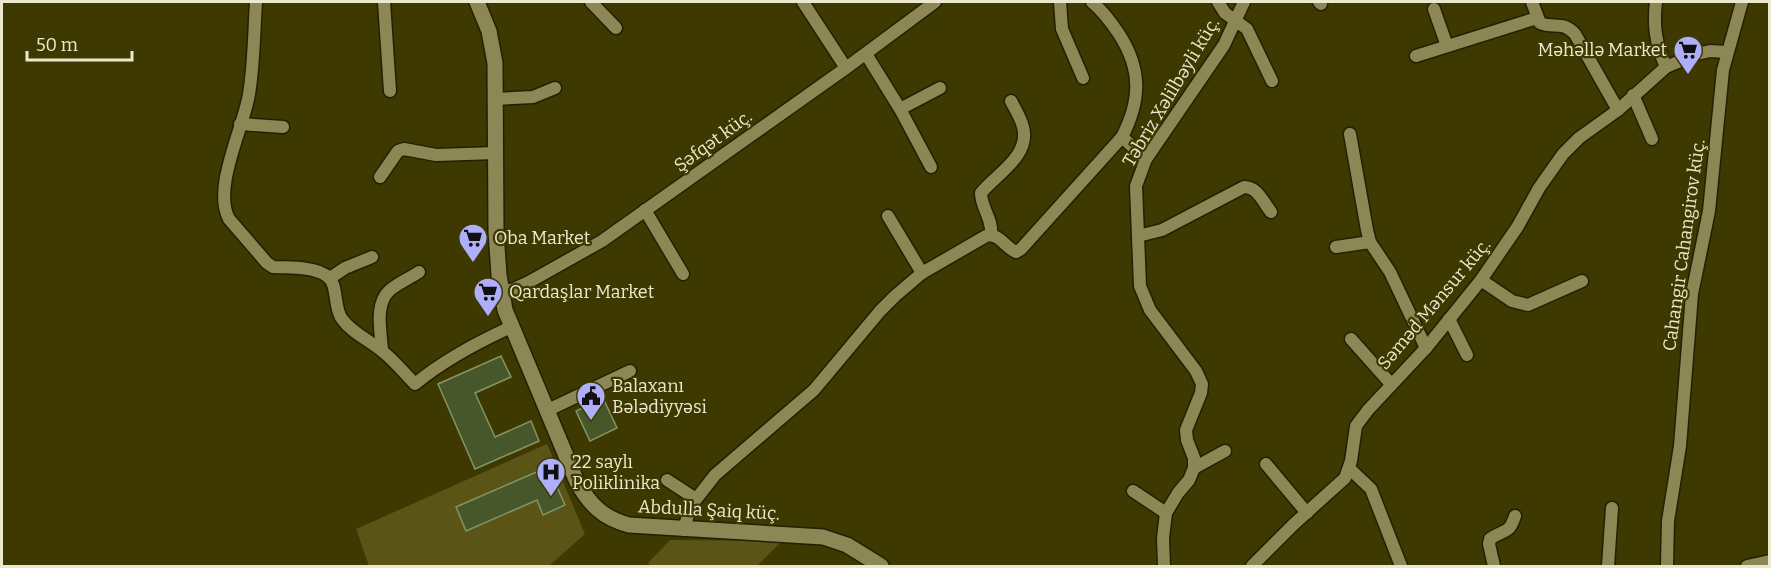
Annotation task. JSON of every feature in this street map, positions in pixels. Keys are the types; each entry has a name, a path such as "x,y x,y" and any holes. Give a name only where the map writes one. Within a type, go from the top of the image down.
{"street":[{"path":"256,2 249,95 225,188 224,200 230,219 267,263 273,267 319,271 330,278 334,287 336,306 341,317 358,334 382,350 415,384 450,357 511,327"},
{"path":"384,2 390,91"},
{"name":"Abdulla Şaiq küç.","path":"477,2 493,44 496,232 501,292 511,327 546,411 577,482 594,509 614,521 629,525 824,537 847,545 881,567"},
{"path":"591,2 616,28"},
{"path":"803,2 846,68"},
{"name":"Şəfqət küç.","path":"501,292 529,282 579,255 866,54 935,2"},
{"path":"1060,2 1062,29 1083,78"},
{"path":"684,530 686,516 715,475 814,390 880,311 922,273 986,236 997,237 1016,252 1021,249 1122,137 1130,121 1135,102 1137,77 1134,62 1112,22 1092,2"},
{"path":"1218,2 1225,13 1247,29 1272,81"},
{"name":"Təbriz Xəlilbəyli küç.","path":"1194,468 1186,430 1201,393 1200,377 1150,310 1140,286 1136,186 1146,159 1224,45 1244,2"},
{"path":"1532,2 1540,23 1563,25 1575,34 1618,110"},
{"path":"1656,2 1654,34 1657,48 1666,67"},
{"name":"Cahangir Cahangirov küç.","path":"1667,567 1668,521 1682,427 1692,294 1709,211 1727,52 1742,2"},
{"path":"1434,9 1447,46"},
{"path":"1416,56 1537,18"},
{"name":"Səməd Mənsur küç.","path":"1350,469 1356,426 1391,384 1426,348 1481,280 1518,226 1556,162 1570,145 1618,110 1666,67 1697,54 1710,51 1727,52"},
{"path":"866,54 900,109 931,167"},
{"path":"495,99 533,97 555,87"},
{"path":"900,109 940,88"},
{"path":"1634,95 1652,139"},
{"path":"991,235 991,224 981,201 981,193 1013,161 1021,147 1023,136 1024,129 1011,101"},
{"path":"240,124 283,127"},
{"path":"1350,134 1370,242 1390,272 1426,348"},
{"path":"1122,137 1146,159"},
{"path":"380,177 398,151 404,149 436,155 496,153"},
{"path":"1138,236 1162,230 1244,187 1251,187 1257,191 1271,212"},
{"path":"645,210 682,274"},
{"path":"888,216 922,273"},
{"path":"1336,247 1370,242"},
{"path":"330,278 372,256"},
{"path":"382,350 381,301 389,291 419,272"},
{"path":"1481,280 1512,301 1528,304 1582,281"},
{"path":"1449,319 1467,355"},
{"path":"1351,339 1391,384"},
{"path":"546,411 630,371"},
{"path":"1164,567 1163,538 1166,513 1189,480 1194,468 1225,452"},
{"path":"1266,464 1307,513"},
{"path":"1252,567 1337,486 1350,469 1366,483 1374,495 1401,567"},
{"path":"667,480 696,499"},
{"path":"1133,491 1166,513"},
{"path":"1608,567 1612,508"},
{"path":"1494,567 1489,544 1491,539 1507,531 1515,516"},
{"path":"1747,567 1770,561"}],"shaded area":[{"path":"547,444 585,534 549,566 369,566 356,529"},
{"path":"670,540 782,541 757,566 651,566 648,563"}],"building":[{"path":"501,356 511,377 475,393 495,437 531,421 539,441 475,469 438,384"},
{"path":"603,398 617,428 590,441 576,411"},
{"path":"548,467 565,505 543,515 537,500 466,531 456,507"}],"place":[{"name":"Məhəllə Market","path":"1688,76"},
{"name":"Oba Market","path":"473,264"},
{"name":"Qardaşlar Market","path":"488,318"},
{"name":"Balaxanı Bələdiyyəsi","path":"591,422"},
{"name":"22 saylı Poliklinika","path":"551,498"}]}
